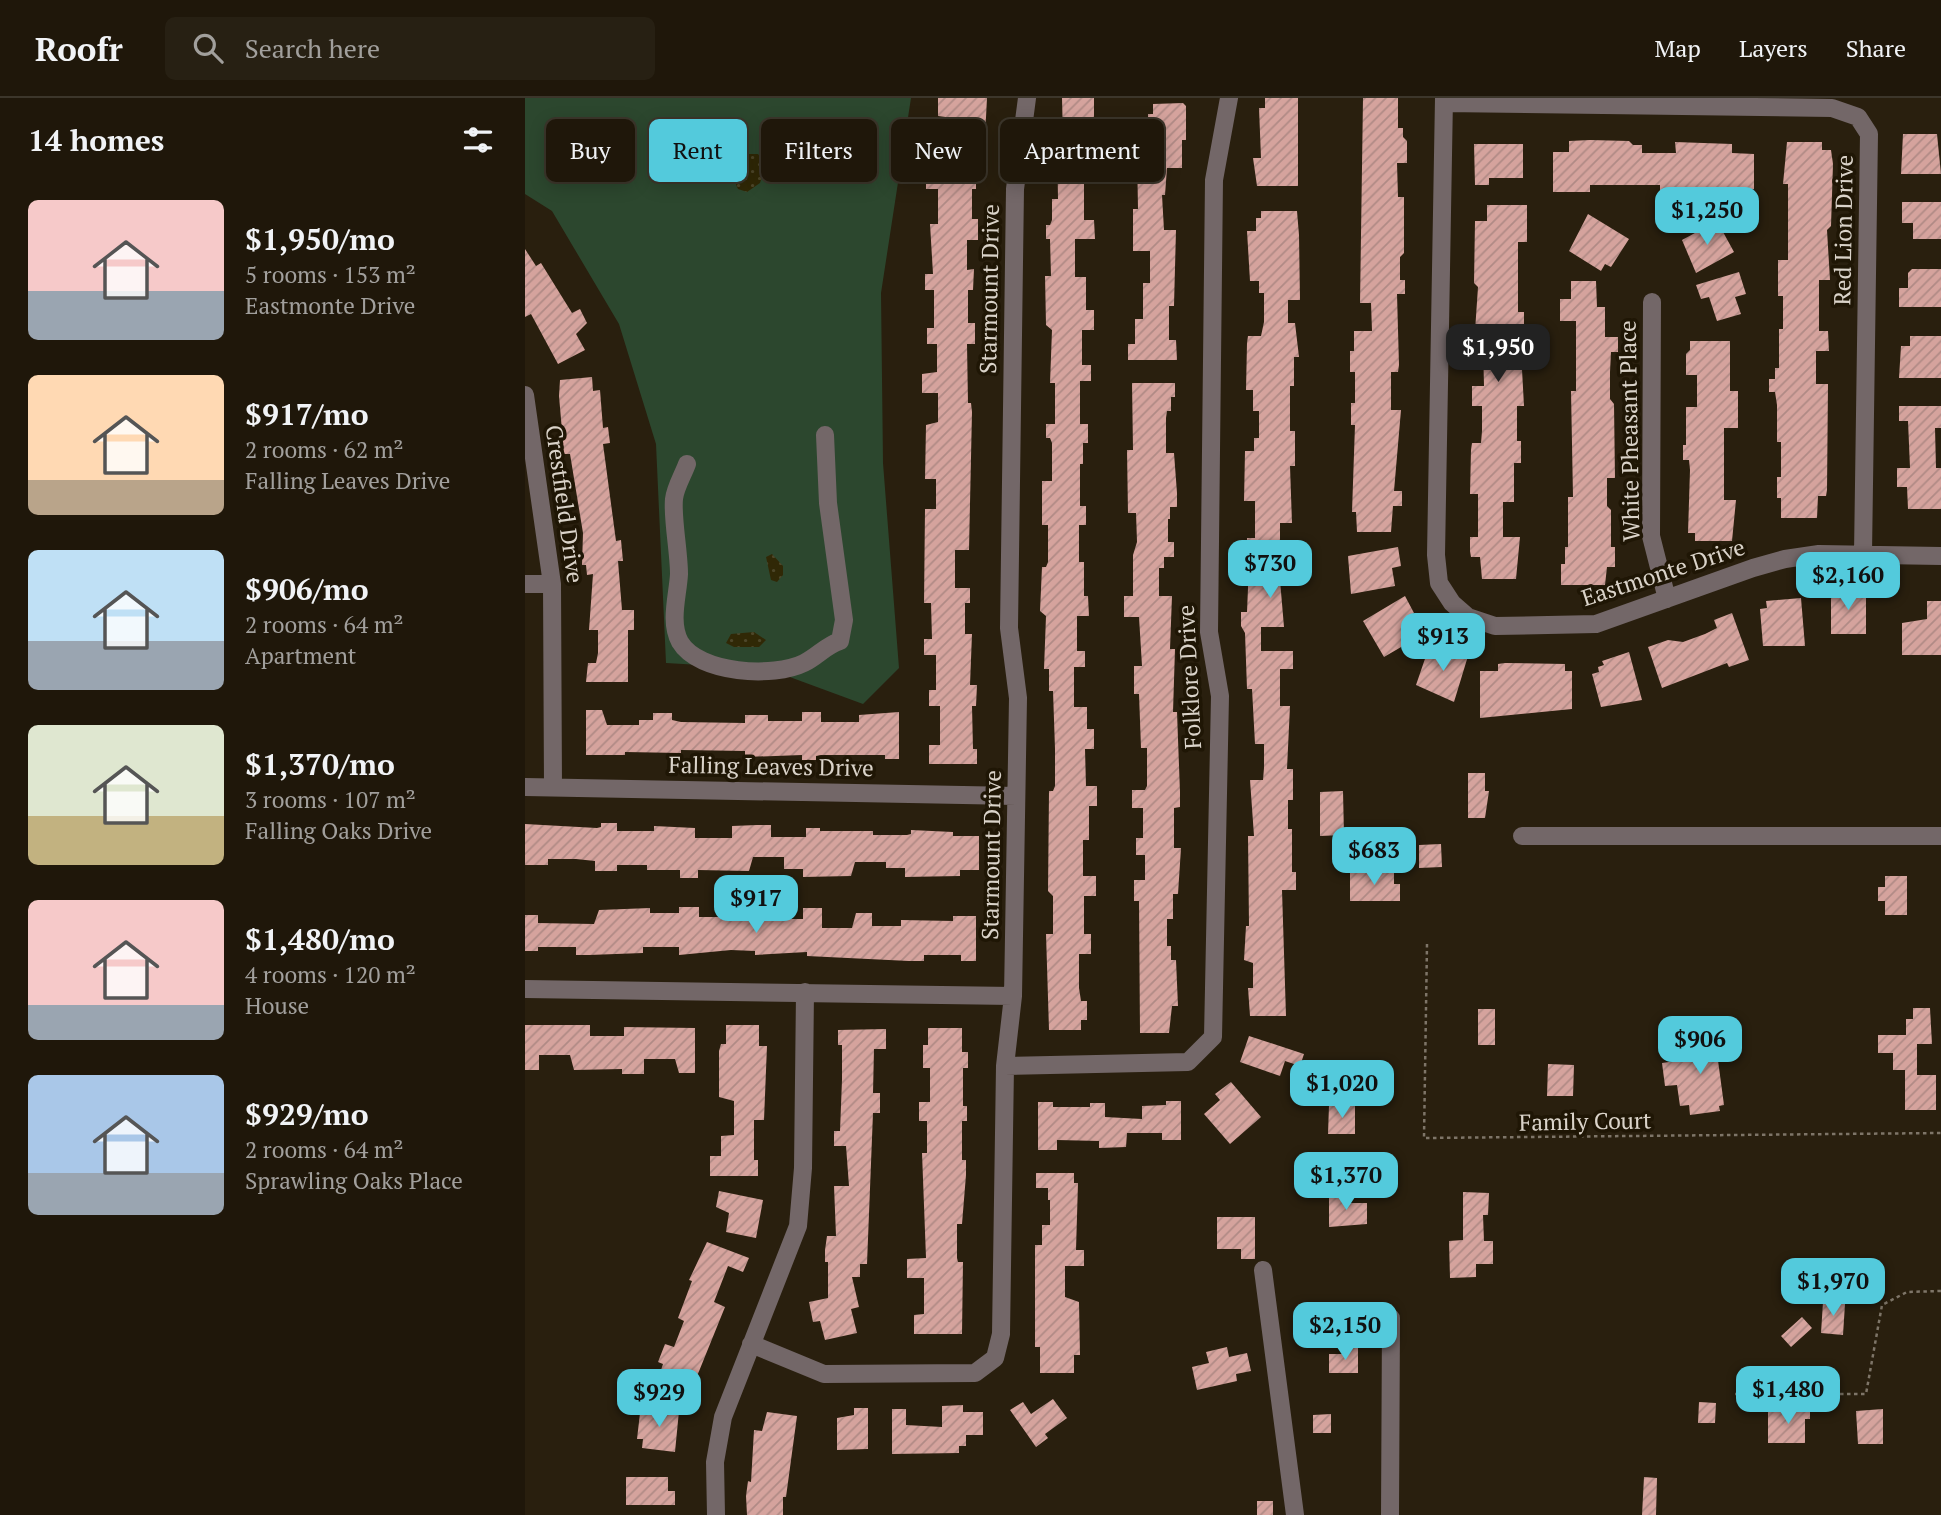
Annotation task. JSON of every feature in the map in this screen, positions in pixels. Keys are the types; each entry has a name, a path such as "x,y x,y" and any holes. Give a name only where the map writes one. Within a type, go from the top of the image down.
{"street":[{"name":"Starmount Drive","path":"751,1344 824,1374 975,1373 995,1358 1001,1334 1005,1066 1013,996 1018,698 1009,628 1015,189 1027,98"},
{"name":"Folklore Drive","path":"1005,1066 1188,1062 1213,1037 1220,695 1209,632 1214,180 1230,98"},
{"name":"Red Lion Drive","path":"1444,100 1832,108 1858,117 1869,134 1863,554"},
{"name":"Eastmonte Drive","path":"1444,100 1436,555 1439,583 1452,603 1468,617 1495,626 1597,624 1785,559 1819,554 1941,556"},
{"name":"White Pheasant Place","path":"1652,302 1651,536 1667,599"},
{"name":"Crestfield Drive","path":"525,395 552,584 552,787"},
{"path":"687,464 674,499 680,545 674,614 680,642 701,662 727,669 776,669 804,663 824,646 840,641 844,620 828,503 825,435"},
{"path":"525,584 552,584"},
{"name":"Falling Leaves Drive","path":"525,787 1016,796"},
{"path":"1522,836 1941,835"},
{"path":"525,989 1013,996"},
{"path":"716,1515 715,1462 723,1417 798,1226 803,1168 805,992"},
{"path":"1263,1270 1295,1515"},
{"path":"1390,1515 1391,1318"}],"path":[{"name":"Family Court","path":"1427,944 1424,1138 1941,1133"},
{"path":"1735,1394 1866,1394 1882,1305 1907,1292 1941,1291"}],"green space":[{"path":"525,98 911,98 908,119 891,119 891,182 898,182 881,293 883,463 899,668 863,704 768,669 666,663 656,444 619,324 552,211 525,194"}],"sand":[{"path":"747,154 758,154 761,158 760,183 747,192 738,189 736,184 747,182"},
{"path":"772,554 783,566 783,575 777,582 771,580 766,557"},
{"path":"754,632 766,640 759,647 734,647 726,643 731,634"}],"building":[{"path":"938,98 987,98 986,119 938,116"},
{"path":"1062,98 1094,98 1094,119 1063,119"},
{"path":"1265,98 1298,98 1298,186 1257,186 1253,158 1261,158 1259,108 1265,108"},
{"path":"1363,98 1398,98 1398,128 1403,128 1403,137 1407,141 1407,163 1397,163 1398,197 1404,197 1404,253 1400,257 1400,280 1405,280 1405,294 1397,294 1399,365 1398,372 1391,372 1391,410 1401,410 1394,491 1402,491 1402,506 1393,506 1391,532 1357,532 1356,512 1352,512 1355,425 1351,425 1351,403 1355,403 1355,372 1350,372 1350,351 1354,351 1354,331 1372,331 1371,303 1360,303"},
{"path":"1183,103 1186,106 1186,140 1182,140 1182,168 1167,168 1165,195 1162,195 1164,230 1176,230 1174,306 1169,306 1169,340 1176,340 1177,360 1128,360 1128,344 1135,344 1135,319 1143,319 1143,283 1150,283 1150,251 1133,251 1133,209 1138,209 1138,182 1164,182 1164,119 1148,119 1148,114 1153,114 1153,104"},
{"path":"1903,134 1937,134 1941,174 1901,174"},
{"path":"1569,141 1629,141 1633,145 1642,145 1642,153 1676,153 1675,142 1732,144 1732,153 1754,154 1754,189 1734,189 1734,193 1660,194 1660,185 1590,185 1590,192 1553,192 1553,152 1569,152"},
{"path":"1787,142 1822,142 1822,150 1831,150 1833,164 1831,226 1827,230 1830,280 1819,280 1819,331 1828,331 1829,351 1816,351 1816,384 1828,384 1827,490 1826,496 1818,496 1817,518 1781,518 1781,498 1777,498 1777,477 1781,477 1781,442 1777,442 1777,405 1775,392 1769,392 1769,379 1775,379 1775,368 1779,368 1779,329 1783,329 1783,296 1778,296 1778,260 1788,260 1788,184 1783,184"},
{"path":"1474,144 1523,144 1523,178 1489,178 1489,185 1475,185"},
{"path":"926,182 976,182 976,189 972,189 972,219 978,219 978,240 967,240 967,270 974,269 973,290 968,290 968,323 975,323 975,344 967,344 968,403 971,403 972,412 969,550 955,550 955,588 970,588 970,603 965,603 965,634 972,634 970,685 977,685 976,706 972,706 973,749 977,749 977,764 929,764 929,745 940,745 940,706 929,706 929,690 936,690 936,655 924,655 924,639 932,639 931,603 924,603 925,509 936,509 936,479 925,479 926,425 938,422 938,393 922,393 922,374 937,372 937,344 927,344 927,328 934,328 934,290 925,290 925,274 933,274 930,224 938,224 938,189 926,189"},
{"path":"1058,182 1084,182 1084,220 1094,220 1095,239 1075,239 1075,277 1086,277 1086,310 1094,310 1094,330 1082,330 1082,365 1091,365 1091,381 1080,381 1080,424 1088,424 1088,443 1083,443 1083,464 1080,464 1080,506 1086,506 1086,525 1079,525 1079,562 1084,562 1084,596 1088,596 1089,616 1077,616 1077,651 1085,651 1085,667 1074,667 1074,707 1087,707 1087,729 1094,729 1094,749 1085,749 1086,786 1097,786 1097,806 1089,806 1089,840 1083,840 1083,876 1096,876 1096,896 1084,896 1084,934 1091,934 1091,954 1079,954 1081,1001 1087,1001 1087,1020 1081,1020 1081,1030 1049,1030 1046,934 1053,934 1053,896 1048,891 1049,791 1053,791 1055,786 1055,749 1053,691 1049,691 1049,669 1044,669 1046,616 1040,611 1042,567 1046,567 1048,562 1048,525 1042,525 1042,481 1052,481 1052,443 1050,438 1046,438 1046,424 1055,424 1055,383 1050,383 1052,330 1046,325 1045,276 1051,276 1050,239 1046,239 1046,225 1050,225 1052,220 1052,199 1058,199"},
{"path":"1902,202 1941,202 1941,239 1913,239 1913,223 1902,223"},
{"path":"1487,205 1527,205 1527,242 1518,242 1518,312 1524,312 1524,333 1520,333 1524,406 1517,406 1517,441 1521,441 1521,463 1514,463 1514,502 1503,502 1503,537 1520,537 1516,579 1482,579 1480,557 1471,557 1470,551 1470,537 1478,537 1478,494 1470,494 1471,450 1472,443 1481,443 1482,431 1482,406 1472,406 1472,386 1484,386 1483,345 1476,345 1475,331 1478,287 1474,283 1475,221 1487,221"},
{"path":"1261,211 1297,211 1299,235 1300,300 1288,300 1288,323 1295,323 1299,357 1294,357 1294,386 1290,386 1290,431 1295,431 1295,466 1290,466 1292,523 1280,523 1280,548 1286,548 1286,569 1280,569 1284,627 1261,627 1261,651 1293,651 1293,669 1280,669 1280,706 1290,706 1287,769 1293,769 1293,800 1288,800 1288,829 1292,829 1292,872 1296,872 1296,890 1282,890 1286,1016 1250,1016 1248,988 1253,988 1253,963 1244,960 1246,926 1249,926 1248,836 1254,836 1250,780 1263,780 1264,768 1264,744 1255,744 1252,689 1247,689 1245,633 1241,626 1241,612 1247,612 1248,588 1248,564 1244,564 1244,552 1247,552 1247,538 1255,538 1255,501 1244,501 1245,451 1254,451 1254,438 1259,438 1259,411 1253,411 1253,390 1246,390 1247,343 1248,336 1261,336 1264,322 1264,293 1259,293 1259,281 1250,281 1247,231 1256,231 1256,218 1261,218"},
{"path":"1588,214 1629,239 1611,267 1605,264 1601,271 1569,251"},
{"path":"1717,221 1734,252 1696,273 1682,240"},
{"path":"525,249 536,266 541,263 572,313 580,309 587,323 576,334 585,350 558,364 531,314 525,317"},
{"path":"1912,269 1941,269 1941,307 1899,307 1899,288 1908,288 1908,273"},
{"path":"1739,272 1746,294 1735,297 1741,314 1717,321 1709,297 1701,299 1696,285"},
{"path":"1571,281 1596,281 1597,307 1605,307 1605,337 1618,337 1618,352 1611,352 1610,372 1610,399 1614,404 1615,478 1607,478 1607,506 1611,510 1611,547 1615,547 1615,567 1607,567 1605,585 1561,585 1561,564 1565,564 1565,547 1568,547 1568,497 1573,497 1571,391 1576,391 1576,321 1560,321 1560,299 1571,299"},
{"path":"1910,336 1941,336 1941,378 1899,378 1901,346 1910,346"},
{"path":"1690,341 1730,341 1730,391 1738,391 1738,428 1724,428 1724,500 1736,500 1732,541 1695,541 1695,533 1688,533 1690,470 1689,460 1683,460 1683,445 1686,445 1686,407 1697,407 1697,375 1686,375 1686,354 1690,350"},
{"path":"592,377 593,391 600,390 603,428 608,427 610,443 603,444 616,541 621,540 623,561 618,561 622,610 634,610 634,630 628,630 628,682 586,682 588,663 596,663 598,653 598,630 589,630 593,574 587,575 586,565 582,565 583,533 570,454 564,454 559,396 560,380"},
{"path":"1132,383 1175,383 1175,397 1171,397 1171,411 1167,411 1166,418 1166,453 1174,453 1177,493 1177,507 1170,507 1168,519 1168,542 1174,542 1174,557 1164,557 1164,568 1159,568 1159,596 1172,596 1170,649 1175,649 1173,712 1177,712 1180,792 1180,807 1174,808 1174,848 1181,848 1178,894 1173,894 1173,919 1167,919 1167,946 1171,946 1171,960 1176,960 1178,1006 1172,1006 1169,1033 1140,1033 1139,901 1134,901 1134,880 1145,880 1145,855 1136,855 1136,838 1143,838 1143,808 1132,808 1132,790 1145,790 1147,786 1147,748 1141,748 1139,694 1134,694 1134,666 1142,666 1139,617 1124,617 1124,596 1133,596 1133,555 1137,542 1136,513 1128,513 1127,450 1133,450"},
{"path":"1899,406 1941,406 1941,428 1935,428 1936,468 1941,468 1941,509 1908,509 1907,487 1897,487 1897,468 1910,468 1908,421 1899,421"},
{"path":"1398,547 1401,566 1392,568 1395,586 1351,594 1348,556"},
{"path":"1831,590 1853,590 1866,594 1866,634 1831,634"},
{"path":"1405,596 1414,613 1408,617 1420,636 1384,657 1363,621"},
{"path":"1801,598 1805,646 1763,646 1760,609 1767,608 1766,601"},
{"path":"1927,601 1941,601 1941,655 1902,655 1902,623 1927,619"},
{"path":"1732,613 1749,660 1729,667 1727,663 1662,688 1648,647 1668,640 1683,642 1705,634 1717,628 1714,620"},
{"path":"1438,646 1468,656 1454,702 1416,685 1428,650 1433,659"},
{"path":"1629,652 1642,700 1601,707 1592,674 1599,672 1598,667 1604,665 1602,661"},
{"path":"1498,664 1565,664 1565,671 1572,671 1572,709 1480,718 1480,671 1498,671"},
{"path":"586,710 602,710 607,725 639,725 639,720 653,720 653,713 672,713 672,720 681,722 745,723 745,715 768,715 768,721 802,721 802,712 821,712 821,722 859,722 859,715 899,712 899,759 885,759 885,755 821,755 816,756 816,760 802,760 802,755 745,757 745,751 681,750 681,753 625,752 625,755 586,755"},
{"path":"1468,773 1485,773 1485,791 1489,791 1485,818 1468,818"},
{"path":"1343,791 1344,835 1320,836 1320,792"},
{"path":"601,823 617,823 617,831 654,831 654,826 695,828 695,838 732,838 732,826 757,825 771,825 771,837 806,837 806,828 820,828 820,831 873,831 873,835 907,835 911,834 911,830 953,832 953,836 979,836 979,870 960,870 960,876 905,877 905,868 886,868 886,862 855,862 851,876 803,877 803,869 784,869 784,857 753,857 749,871 698,870 698,878 680,878 680,870 647,870 647,865 617,865 617,871 595,871 595,861 576,859 548,859 548,865 525,865 525,824 597,828 601,827"},
{"path":"1441,844 1442,867 1419,868 1419,845"},
{"path":"1350,873 1394,873 1394,884 1400,884 1400,901 1350,901"},
{"path":"1885,876 1907,876 1907,915 1885,915 1885,901 1878,901 1878,887 1885,887"},
{"path":"679,907 699,907 699,917 752,917 752,909 768,909 768,919 803,919 803,908 822,908 822,928 852,928 856,913 872,913 872,926 901,926 901,920 953,921 953,916 976,916 976,961 961,961 961,955 924,955 924,961 909,961 807,956 807,952 755,955 755,951 731,950 679,955 679,947 643,947 643,953 589,955 576,955 576,947 538,947 538,951 525,951 525,915 538,915 538,923 594,924 599,910 650,908 650,913 679,913"},
{"path":"1913,1008 1930,1008 1932,1044 1917,1044 1917,1075 1936,1075 1936,1110 1905,1110 1905,1070 1893,1070 1893,1053 1878,1053 1878,1035 1906,1035 1906,1019 1913,1019"},
{"path":"1478,1009 1495,1009 1495,1045 1478,1045"},
{"path":"525,1025 590,1025 590,1036 624,1036 624,1027 695,1028 695,1073 679,1073 675,1059 644,1059 644,1074 622,1074 622,1069 574,1070 570,1055 539,1055 539,1070 525,1070"},
{"path":"726,1025 759,1025 759,1046 767,1046 764,1120 754,1120 754,1160 758,1160 758,1176 710,1176 710,1156 721,1156 721,1136 734,1135 734,1101 719,1097 719,1051 721,1044 726,1044"},
{"path":"928,1028 962,1028 962,1052 968,1052 968,1068 963,1068 963,1106 967,1106 967,1121 962,1121 962,1160 966,1160 966,1175 962,1224 957,1224 957,1258 958,1262 963,1262 962,1334 914,1334 914,1315 924,1314 924,1278 907,1278 907,1259 926,1258 922,1153 927,1153 927,1121 919,1121 919,1102 930,1102 930,1068 923,1068 923,1045 928,1045"},
{"path":"886,1029 886,1049 874,1049 873,1093 880,1093 880,1113 873,1113 867,1264 860,1264 860,1277 852,1277 859,1307 851,1309 857,1333 825,1340 820,1321 813,1322 809,1302 828,1298 828,1262 825,1262 825,1250 827,1236 836,1236 834,1186 849,1186 846,1146 834,1146 834,1131 840,1131 842,1080 842,1045 838,1045 838,1030"},
{"path":"1728,1032 1731,1052 1717,1053 1724,1105 1719,1106 1720,1111 1690,1115 1689,1105 1680,1106 1677,1085 1665,1086 1662,1063 1702,1057 1699,1035"},
{"path":"1249,1036 1304,1054 1300,1066 1285,1061 1280,1076 1240,1062"},
{"path":"1347,1063 1365,1063 1365,1070 1370,1070 1370,1082 1365,1082 1365,1089 1347,1089"},
{"path":"1548,1064 1574,1065 1573,1096 1547,1096"},
{"path":"1231,1082 1261,1117 1230,1144 1204,1114 1220,1100 1215,1094"},
{"path":"1166,1101 1181,1101 1181,1140 1162,1140 1162,1133 1127,1133 1126,1147 1099,1148 1099,1141 1057,1140 1057,1150 1038,1150 1038,1102 1053,1102 1053,1107 1090,1107 1090,1103 1105,1103 1105,1117 1142,1119 1142,1106 1166,1105"},
{"path":"1329,1105 1355,1106 1355,1134 1328,1134"},
{"path":"1036,1173 1074,1173 1074,1183 1078,1183 1076,1250 1084,1250 1084,1266 1065,1266 1065,1297 1079,1302 1080,1355 1074,1355 1074,1373 1040,1373 1040,1347 1035,1347 1035,1245 1042,1245 1042,1225 1050,1225 1048,1188 1036,1188"},
{"path":"719,1191 763,1200 756,1238 726,1232 729,1213 716,1207"},
{"path":"1463,1192 1489,1193 1488,1215 1483,1215 1484,1241 1493,1241 1493,1264 1476,1264 1476,1277 1450,1278 1449,1241 1463,1240"},
{"path":"1329,1193 1343,1193 1343,1203 1367,1203 1367,1224 1329,1227"},
{"path":"1217,1217 1255,1217 1255,1259 1241,1259 1241,1249 1217,1249"},
{"path":"707,1242 749,1258 743,1272 728,1266 714,1302 725,1307 689,1396 656,1385 663,1364 658,1362 665,1344 674,1347 684,1321 678,1318 692,1281 689,1280"},
{"path":"1823,1302 1845,1304 1843,1335 1821,1333"},
{"path":"1802,1317 1812,1328 1791,1347 1781,1336"},
{"path":"1227,1347 1229,1357 1247,1353 1251,1371 1236,1374 1237,1381 1197,1390 1192,1367 1209,1363 1206,1352"},
{"path":"1345,1347 1358,1347 1358,1373 1329,1373 1329,1354 1345,1354"},
{"path":"1053,1399 1067,1418 1045,1434 1048,1438 1036,1447 1010,1410 1023,1402 1031,1414"},
{"path":"1699,1402 1716,1403 1715,1423 1698,1423"},
{"path":"963,1405 963,1412 983,1412 983,1435 966,1435 966,1446 959,1446 959,1453 892,1454 892,1409 906,1409 906,1425 942,1427 942,1406"},
{"path":"1798,1405 1810,1405 1810,1419 1805,1419 1805,1443 1768,1443 1768,1412 1798,1411"},
{"path":"647,1406 679,1411 675,1452 642,1448 643,1439 637,1439 640,1413 646,1414"},
{"path":"854,1408 868,1408 868,1449 837,1450 837,1418 854,1415"},
{"path":"1883,1409 1883,1444 1858,1444 1856,1411"},
{"path":"767,1412 797,1416 786,1497 783,1497 783,1515 747,1515 746,1496 748,1481 751,1482 754,1430 762,1431"},
{"path":"1331,1414 1331,1433 1313,1433 1313,1415"},
{"path":"626,1477 668,1477 668,1491 675,1491 675,1505 626,1505"},
{"path":"1644,1477 1657,1478 1656,1515 1642,1515"},
{"path":"1257,1501 1273,1501 1273,1515 1257,1515"}]}
